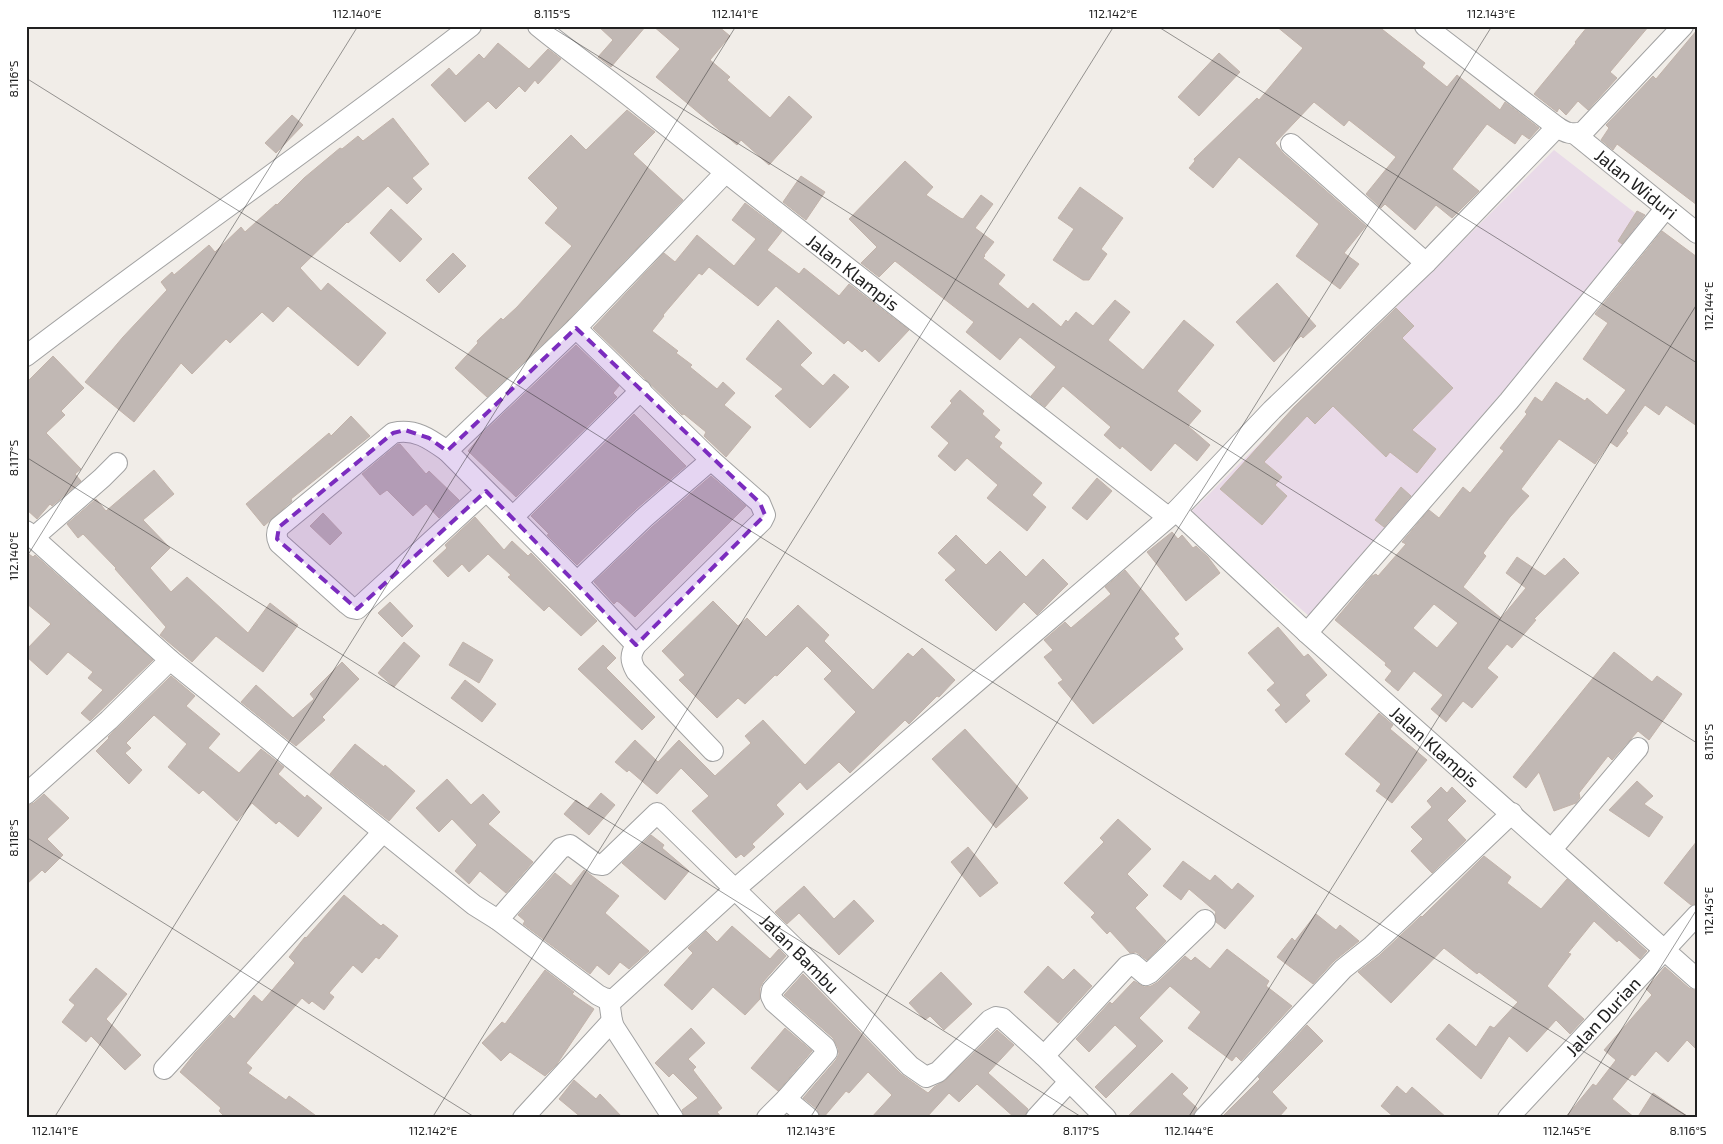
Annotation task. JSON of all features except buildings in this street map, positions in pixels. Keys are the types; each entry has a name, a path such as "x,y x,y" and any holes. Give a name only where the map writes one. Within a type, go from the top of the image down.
{"street":[{"path":"26,356 254,187 385,93 471,26"},
{"name":"Jalan Klampis","path":"538,26 578,59 641,105 725,173 1172,514 1512,813 1697,979"},
{"name":"Jalan Widuri","path":"1425,26 1566,131 1697,233"},
{"path":"117,463 102,478 30,534 170,660 474,906 498,920 598,995 609,1000 617,997 735,889 1172,514 1272,410 1566,131 1583,132 1683,26"},
{"path":"1291,144 1426,263"},
{"path":"447,451 576,328 725,173"},
{"path":"1308,633 1509,401 1665,209"},
{"path":"576,328 711,460 760,503 765,515 762,521 636,644 632,652 631,658 636,671 713,751"},
{"path":"513,517 641,390"},
{"path":"486,491 357,609 347,604 278,543 276,532 279,527 393,432 404,430 429,438 447,451 636,644"},
{"path":"577,582 644,518 711,460"},
{"path":"26,794 109,720 170,660"},
{"path":"1552,849 1638,748"},
{"name":"Jalan Bambu","path":"498,920 561,848 570,845 596,864 603,865 657,813 803,956 910,1066 926,1077 938,1072 990,1020 996,1017 1002,1018 1044,1056 1106,1118"},
{"path":"1204,1118 1343,969 1372,946 1512,813"},
{"path":"164,1069 383,832"},
{"name":"Jalan Durian","path":"1508,1118 1697,915"},
{"path":"1044,1056 1127,966 1133,964 1144,974 1150,973 1205,920"},
{"path":"766,1118 786,1099 827,1052 825,1048 774,1002 771,996 772,990 803,956"},
{"path":"609,1000 612,1021 673,1118"},
{"path":"523,1118 612,1021"},
{"path":"1036,1118 1069,1082"},
{"path":"786,1099 809,1118"}],"highlighted area":[{"path":"576,328 760,503 765,515 636,645 486,491 357,609 277,539 279,527 393,433 405,430 429,438 447,451"}],"shaded area":[{"path":"1554,150 1648,223 1309,616 1190,513"}]}
